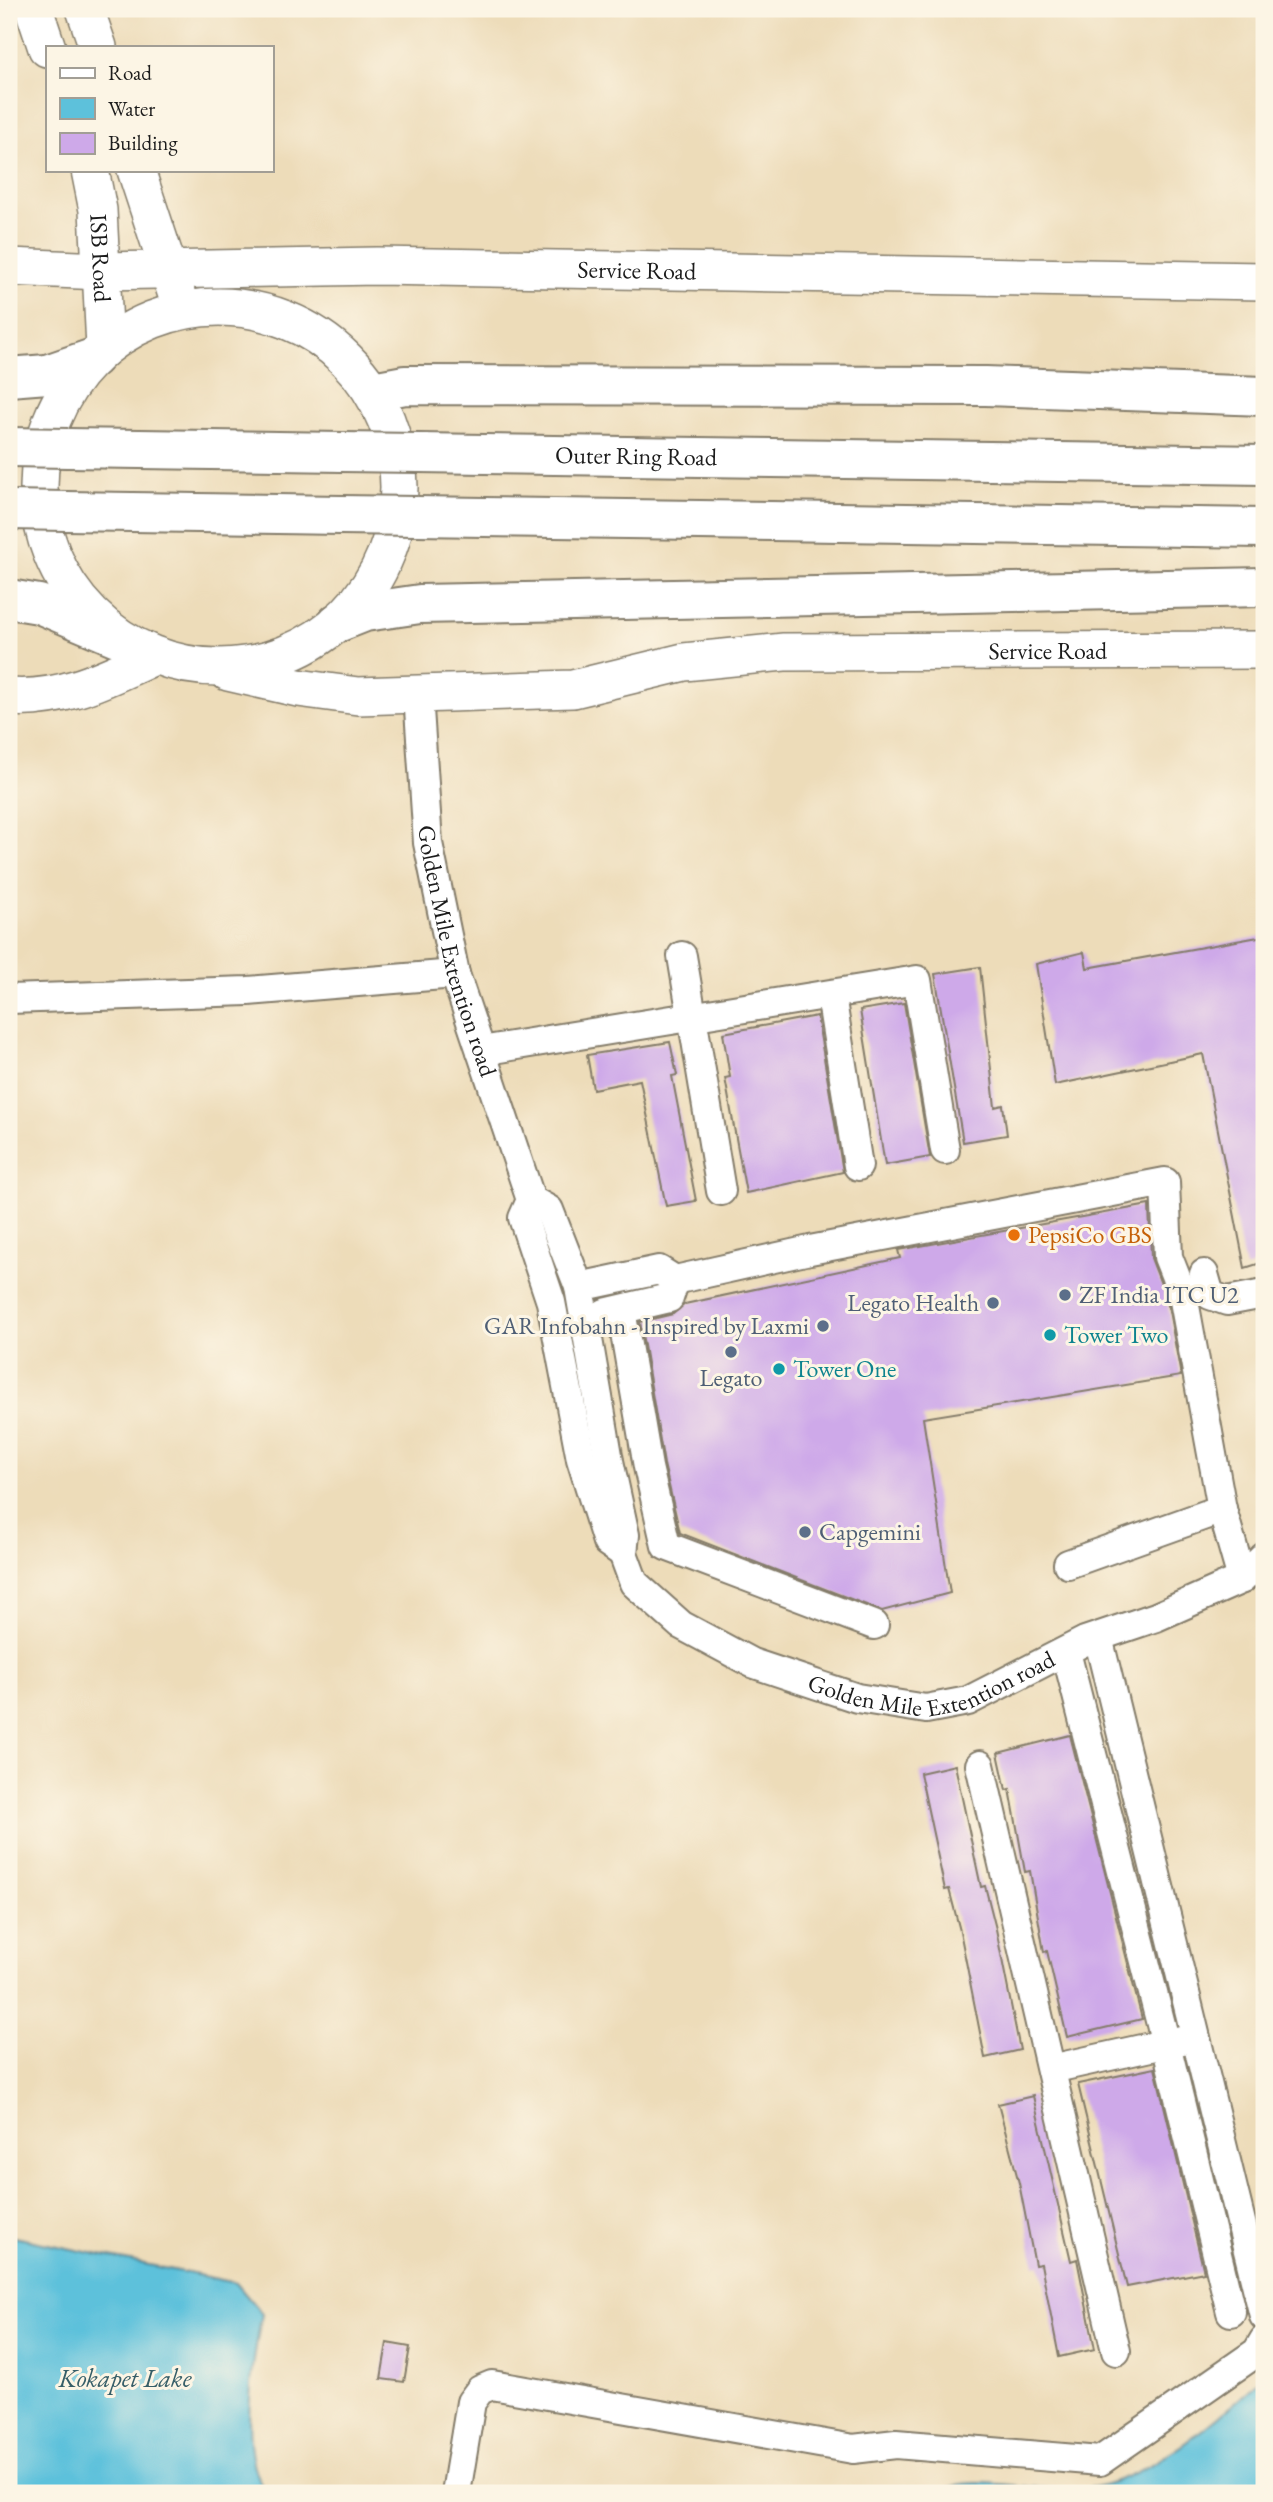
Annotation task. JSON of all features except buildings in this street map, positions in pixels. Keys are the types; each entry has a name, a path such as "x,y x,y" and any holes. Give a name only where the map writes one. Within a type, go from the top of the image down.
{"highway":[{"path":"9,377 47,374 99,352"},
{"path":"373,391 405,385 986,386 1264,396"},
{"name":"Outer Ring Road","path":"9,447 1264,465"},
{"path":"9,510 1264,528"},
{"path":"337,623 365,612 420,604 1264,587"},
{"path":"9,599 39,604 117,637"}],"main road":[{"path":"34,9 46,46"},
{"path":"85,9 98,46"},
{"name":"ISB Road","path":"90,172 98,210 102,271 99,352"},
{"name":"ISB Road","path":"137,172 183,311"},
{"name":"Service Road","path":"9,267 102,271 377,266 1264,282"},
{"path":"200,307 251,309 301,325 341,353 373,391 394,437 400,488 393,538 371,585 337,623 299,649 255,664 209,667 154,656 117,637 78,601 51,555 38,503 41,450 60,400 99,352 149,320 200,307"},
{"name":"Service Road","path":"209,667 298,688 358,696 573,689 684,662 784,652 1264,650"},
{"path":"9,697 35,699 77,691 154,656"}],"street":[{"name":"Golden Mile Extention road","path":"418,694 428,843 455,974 531,1200 549,1210 579,1287 609,1461 625,1535 622,1553 634,1583 681,1625 752,1663 857,1698 926,1709 968,1701 1098,1637 1156,1617 1242,1579 1264,1556"},
{"path":"682,956 721,1191"},
{"path":"9,999 248,991 455,974"},
{"path":"481,1051 917,980 945,1150"},
{"path":"831,995 858,1166"},
{"path":"579,1287 659,1270 676,1280 810,1250 1164,1182 1168,1257 1183,1295 1222,1509 1242,1579"},
{"name":"Golden Mile Extention road","path":"531,1200 523,1218 551,1302 581,1460 607,1542 622,1553"},
{"path":"1204,1274 1210,1295 1227,1301 1264,1294"},
{"path":"585,1317 669,1298 676,1280"},
{"path":"621,1310 648,1467 666,1546 874,1625"},
{"path":"1068,1564 1222,1509"},
{"path":"1098,1637 1264,2316"},
{"path":"1066,1652 1231,2312"},
{"path":"980,1765 1116,2351"},
{"path":"1051,2069 1196,2036"},
{"path":"456,2493 471,2402 480,2390 492,2385 853,2449 896,2444 1100,2461 1256,2352 1264,2340"}],"water":[{"name":"Kokapet Lake","path":"9,2236 236,2283 262,2314 251,2381 249,2433 258,2477 267,2493 9,2493"},
{"path":"1264,2377 1264,2493 935,2493 951,2486 968,2484 988,2483 1067,2490 1109,2483 1134,2474 1181,2446"}],"place":[{"name":"PepsiCo GBS","path":"1014,1235"},
{"name":"ZF India ITC U2","path":"1065,1295"},
{"name":"Legato Health","path":"993,1303"},
{"name":"GAR Infobahn - Inspired by Laxmi","path":"823,1326"},
{"name":"Tower Two","path":"1050,1335"},
{"name":"Legato","path":"731,1352"},
{"name":"Tower One","path":"779,1369"},
{"name":"Capgemini","path":"805,1532"}]}
